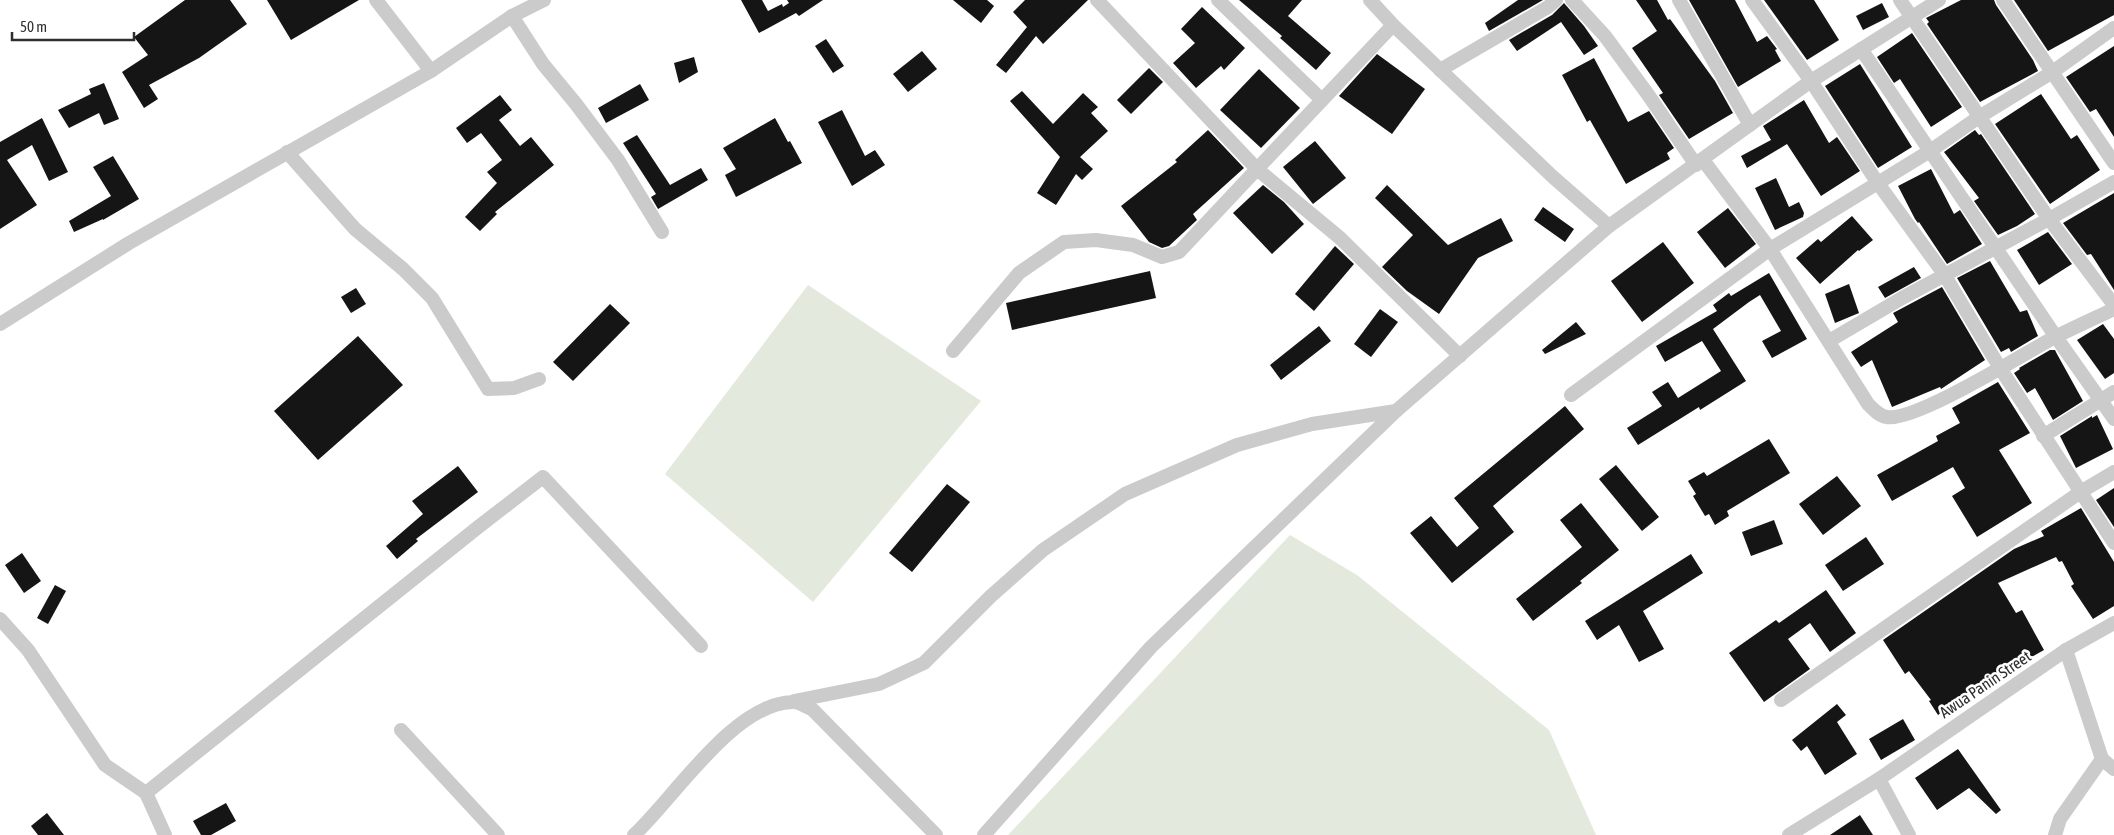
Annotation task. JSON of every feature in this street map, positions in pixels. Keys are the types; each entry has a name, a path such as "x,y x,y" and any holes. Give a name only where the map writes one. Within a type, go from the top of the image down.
{"street":[{"path":"376,0 431,70"},
{"path":"0,324 129,243 431,70 512,16 544,0"},
{"path":"1097,0 1257,169 1340,238 1460,356"},
{"path":"1218,0 1322,100"},
{"path":"1370,0 1393,25 1553,177 1609,226"},
{"path":"1440,70 1548,7 1556,0"},
{"path":"1572,0 1605,36 1699,162 1770,248 1868,404 1887,418 1909,414 2114,307 2049,220 1900,0"},
{"path":"1680,0 1750,125"},
{"path":"1752,0 1811,81 1877,182 1944,274 2000,368 2043,436 2082,491 2114,544"},
{"path":"984,835 1151,647 1396,411 1609,226 1811,81 1940,0"},
{"path":"2003,0 2114,163"},
{"path":"512,16 543,64 618,160 662,232"},
{"path":"953,352 1019,273 1064,242 1096,240 1133,245 1162,257 1179,252 1393,25"},
{"path":"1571,395 1770,248 1930,151 1979,117 2051,73 2114,28"},
{"path":"1861,49 2056,337 2114,418"},
{"path":"287,152 355,229 403,269 432,298 488,389 514,388 539,379"},
{"path":"1829,341 1944,274 2049,220 2114,182"},
{"path":"2043,436 2114,392"},
{"path":"634,835 721,739 746,720 775,704 879,684 924,663 991,596 1043,550 1125,494 1237,445 1312,424 1396,411"},
{"path":"1781,700 2082,491 2114,472"},
{"path":"146,793 477,528 544,477 701,646"},
{"path":"0,620 28,650 105,765 146,793 165,835"},
{"name":"Awua Panin Street","path":"1788,835 1879,779 2066,650 2114,623"},
{"path":"2066,650 2102,759 2114,769"},
{"path":"794,701 813,710 936,835"},
{"path":"401,730 498,835"},
{"path":"2055,835 2060,819 2102,759"},
{"path":"1879,779 1909,835"}],"shaded area":[{"path":"808,285 981,401 813,602 665,474"},
{"path":"1290,535 1357,575 1549,730 1596,835 1008,835"}],"building":[{"path":"185,0 230,0 247,24 199,58 149,85 158,99 144,108 122,72 148,55 134,37"},
{"path":"267,0 359,0 291,40"},
{"path":"741,0 762,0 768,11 782,4 783,7 789,3 787,0 823,0 799,16 796,13 759,33"},
{"path":"953,0 987,0 994,6 981,23"},
{"path":"1025,0 1088,0 1043,44 1036,36 1006,73 996,65 1027,27 1013,12"},
{"path":"1239,0 1302,0 1288,16 1331,53 1316,70 1280,38 1282,36"},
{"path":"1518,0 1543,0 1489,31 1485,23"},
{"path":"1636,0 1657,0 1668,20 1670,19 1715,81 1733,113 1689,139 1659,95 1663,93 1632,48 1657,31"},
{"path":"1689,0 1735,0 1757,42 1767,36 1777,49 1775,50 1781,61 1738,87"},
{"path":"1764,0 1814,0 1839,40 1807,60"},
{"path":"1961,0 1994,0 2033,60 2038,71 1980,102 1927,24 1929,22 1926,18"},
{"path":"2014,0 2114,0 2114,15 2048,51"},
{"path":"1564,3 1598,46 1584,55 1561,22 1517,51 1509,40 1552,15"},
{"path":"1882,3 1889,17 1863,30 1856,16"},
{"path":"1202,7 1245,48 1224,70 1221,66 1196,88 1173,63 1195,43 1181,29"},
{"path":"1912,33 1962,107 1931,127 1900,79 1894,83 1877,57"},
{"path":"826,39 844,66 833,73 815,46"},
{"path":"2114,46 2114,137 2096,109 2090,112 2066,77"},
{"path":"922,51 937,69 908,92 893,74"},
{"path":"1377,54 1425,89 1392,134 1339,96"},
{"path":"694,57 698,72 679,83 674,63"},
{"path":"1594,58 1628,122 1649,111 1674,148 1667,153 1670,159 1626,184 1590,120 1587,122 1562,75"},
{"path":"1860,64 1912,147 1878,168 1825,86"},
{"path":"1149,68 1163,82 1131,114 1117,100"},
{"path":"1259,69 1300,108 1261,148 1220,110"},
{"path":"104,83 119,119 104,125 99,113 69,128 58,110 91,94 89,89"},
{"path":"640,84 649,100 606,123 598,108"},
{"path":"1022,91 1053,124 1083,93 1098,107 1091,113 1108,131 1080,157 1093,169 1082,180 1076,174 1056,205 1037,193 1060,157 1010,101"},
{"path":"2041,94 2071,139 2077,135 2100,170 2050,204 1995,124"},
{"path":"500,95 512,110 499,120 520,146 531,137 554,165 495,212 497,214 480,231 465,217 497,183 487,172 502,160 481,133 467,143 456,128"},
{"path":"1804,100 1829,143 1837,137 1860,171 1821,196 1787,144 1747,168 1741,156 1771,140 1763,126"},
{"path":"842,110 865,156 875,150 885,165 852,186 818,122"},
{"path":"42,118 68,172 49,181 32,145 7,160 37,205 0,229 0,142"},
{"path":"775,118 802,163 736,197 725,175 736,169 723,148"},
{"path":"1208,130 1244,168 1193,214 1197,220 1169,246 1162,248 1149,242 1121,206 1177,162 1175,160"},
{"path":"1975,130 1979,135 1981,134 2035,214 2017,226 1998,235 1974,201 1979,198 1944,152"},
{"path":"637,135 670,185 701,168 708,180 658,209 651,197 656,194 623,143"},
{"path":"1315,141 1346,178 1313,204 1283,167"},
{"path":"113,156 139,199 103,220 74,232 69,221 111,196 93,167"},
{"path":"1931,169 1954,214 1960,210 1982,244 1947,264 1919,222 1915,219 1898,186"},
{"path":"1776,178 1789,207 1799,202 1804,213 1803,217 1775,230 1755,188"},
{"path":"1263,185 1284,202 1304,224 1272,254 1233,213"},
{"path":"1387,185 1448,245 1501,218 1513,241 1478,258 1439,314 1407,291 1382,267 1413,235 1375,198"},
{"path":"2114,193 2114,290 2091,254 2087,255 2063,223"},
{"path":"1543,207 1574,229 1565,242 1534,220"},
{"path":"1728,208 1756,244 1725,268 1697,232"},
{"path":"1852,216 1873,240 1858,250 1820,284 1796,258 1818,239 1821,242"},
{"path":"2048,232 2072,264 2039,285 2017,250"},
{"path":"1663,242 1694,283 1642,322 1611,281"},
{"path":"1335,246 1354,264 1314,311 1295,294"},
{"path":"1990,261 2020,312 2027,310 2038,336 2011,352 2009,348 2001,352 1957,278"},
{"path":"1914,267 1921,278 1885,298 1878,287"},
{"path":"1150,271 1156,298 1012,330 1006,303"},
{"path":"1769,273 1807,339 1772,358 1762,341 1781,331 1760,295 1713,329 1746,381 1700,410 1699,407 1638,445 1627,428 1662,406 1652,392 1668,382 1678,398 1721,371 1702,341 1665,362 1656,346 1717,311 1713,305 1729,293 1731,296"},
{"path":"1849,284 1859,313 1835,323 1825,294"},
{"path":"1942,287 1985,360 1941,389 1940,387 1892,407 1872,360 1861,367 1851,352 1898,322 1893,313"},
{"path":"356,288 366,304 351,313 341,297"},
{"path":"610,304 630,323 573,381 553,362"},
{"path":"1380,309 1398,322 1371,357 1354,344"},
{"path":"1576,322 1586,334 1545,354 1542,350"},
{"path":"2103,324 2114,339 2114,373 2105,379 2077,340"},
{"path":"1319,326 1331,341 1281,380 1270,365"},
{"path":"358,336 403,385 318,460 274,411"},
{"path":"2050,350 2055,350 2083,401 2053,420 2035,388 2027,393 2014,373 2019,368"},
{"path":"1998,382 2030,433 1999,450 2032,503 1977,537 1952,496 1965,488 1953,467 1892,501 1877,475 1938,441 1936,436 1960,423 1952,408"},
{"path":"1565,406 1584,429 1493,506 1514,532 1452,583 1410,533 1431,516 1457,547 1479,528 1454,498"},
{"path":"2097,415 2113,449 2076,468 2060,436 2092,416 2092,418"},
{"path":"1769,439 1790,473 1727,511 1729,516 1715,525 1709,514 1705,516 1693,496 1696,494 1688,481 1704,472 1707,476"},
{"path":"1616,465 1659,517 1642,531 1599,479"},
{"path":"458,466 478,492 416,539 418,541 397,559 386,546 423,514 412,501"},
{"path":"1837,476 1861,506 1823,535 1799,504"},
{"path":"947,484 970,502 912,572 889,553"},
{"path":"2114,488 2114,527 2096,500"},
{"path":"1581,503 1619,550 1580,581 1582,583 1533,621 1516,599 1582,547 1560,520"},
{"path":"2081,508 2114,562 2114,606 2093,619 2071,586 2074,584 2062,561 2059,562 2056,557 1998,583 2016,613 2022,610 2044,650 1987,684 1985,680 1938,715 1929,701 1931,700 1909,671 1905,674 1883,640 2014,549 2044,536 2041,531"},
{"path":"1774,520 1783,544 1751,556 1742,532"},
{"path":"1866,537 1884,564 1843,591 1825,565"},
{"path":"22,553 41,581 24,593 5,565"},
{"path":"1691,554 1703,573 1643,611 1664,649 1639,662 1619,625 1597,640 1585,621"},
{"path":"55,585 66,591 48,624 37,618"},
{"path":"1826,590 1856,633 1830,652 1810,623 1788,639 1810,669 1764,702 1729,653 1776,620 1779,623"},
{"path":"1837,704 1846,715 1837,722 1857,754 1825,775 1807,746 1801,751 1792,740"},
{"path":"1903,719 1915,740 1881,760 1869,739"},
{"path":"1958,749 2001,810 1996,814 1969,788 1937,810 1915,778"},
{"path":"226,803 236,821 211,835 201,835 193,821"},
{"path":"47,813 64,835 38,835 31,826"},
{"path":"1860,815 1873,835 1830,835"}]}
